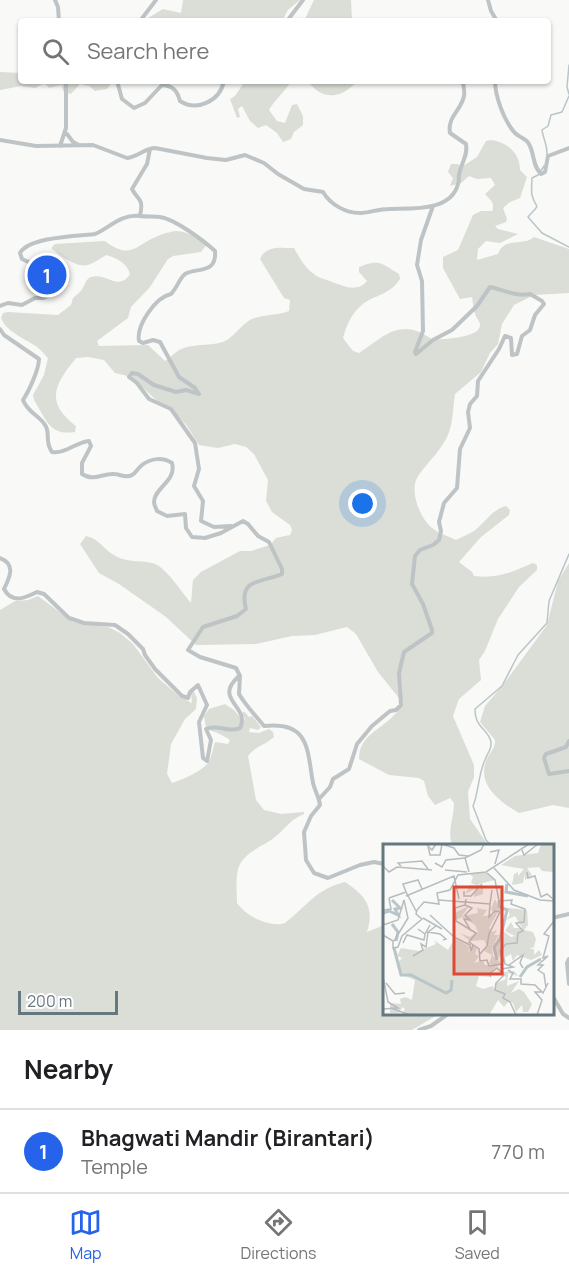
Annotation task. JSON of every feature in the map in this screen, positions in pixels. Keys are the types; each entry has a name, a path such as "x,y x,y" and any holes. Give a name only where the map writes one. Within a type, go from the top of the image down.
{"street":[{"path":"55,0 59,18"},
{"path":"142,18 156,0"},
{"path":"289,18 303,0"},
{"path":"488,0 495,18"},
{"path":"60,146 66,131 66,84"},
{"path":"118,84 122,99 134,108 145,103 162,85 177,91 180,101 186,105 203,105 218,94 223,84"},
{"path":"0,140 36,146 100,147 127,158 133,158 150,148 162,148 226,160 245,155 264,163 303,189 323,192 330,202 354,212 432,206 439,204 455,191 467,153 466,144 450,133 449,126 452,115 464,99 463,84"},
{"path":"495,84 506,119 515,133 527,141 535,168 540,173 544,172 548,156 569,148"},
{"path":"66,131 69,138 79,145"},
{"path":"140,216 142,204 140,197 132,189 147,164 150,148"},
{"path":"319,799 326,793 333,779 349,769 357,744 372,726 401,705 399,673 404,652 432,633 426,610 412,584 415,556 420,550 439,540 441,531 439,522 444,503 457,488 459,454 470,428 468,412 470,404 477,396 478,381 505,336 511,338 512,355 517,354 522,336 530,330 535,315 544,304 530,294 513,294 490,287 477,306 452,330 433,340 416,354 414,352 423,331 422,281 417,265 421,240 432,206"},
{"path":"0,306 8,303 22,304 35,298 43,298 48,296 54,288 54,279 50,272 22,259 20,253 25,246 37,241 95,234 103,231 116,220 140,216 160,217 202,238 215,251 216,257 211,265 203,270 188,272 182,277 171,294 152,307 141,325 138,336 141,343 156,340 160,342 166,357 179,377 195,388 199,394 186,390 176,392 154,385 138,374 132,373 129,377 137,383 149,399 171,409 195,442 200,469 194,486 203,501 201,521 214,527 231,526"},
{"path":"0,329 4,336 39,359 39,367 23,400 29,411 45,424 47,444 52,452 59,453 82,441 89,441 91,446 81,466 82,474 91,478 115,474 129,477 145,463 166,459 172,463 174,469 157,494 154,502 157,511 167,516 185,514 186,528 192,537 205,538 221,533 243,520 258,536 269,542 282,568 282,574 252,584 245,590 243,596 246,609 237,616 203,627 188,650 200,657 232,666 239,671 239,694 257,720 264,726 286,727 297,732 304,741 311,758 313,782 320,805 311,816 304,832 306,860 311,870 317,875 328,878 360,865 374,862 383,864"},
{"path":"0,558 6,560 10,566 11,575 4,589 6,594 13,599 21,599 37,592 44,594 62,613 76,621 115,625 134,639 155,669 182,696 188,698 192,689 198,685 207,705 200,722 202,758 207,760 211,740 206,729 213,726 235,730 243,724 242,717 230,698 229,688 232,681 240,676"},
{"path":"569,741 566,747 546,754 544,758 549,774 569,771"},
{"path":"554,918 569,914"},
{"path":"569,959 567,963 569,984"},
{"path":"554,998 563,1014 569,1018"},
{"path":"419,1030 431,1026 447,1015"}],"shaded area":[{"path":"183,0 300,0 288,10 284,18 148,18 163,9 181,13"},
{"path":"314,0 351,0 352,18 305,18"},
{"path":"0,72 18,73 18,84 43,84 35,88 21,86 0,90"},
{"path":"46,84 80,84 71,94 63,91 62,85 49,88"},
{"path":"80,84 111,84 107,89 95,91 89,86"},
{"path":"243,84 289,84 269,110 277,121 285,123 292,105 297,104 303,116 303,125 294,132 291,139 283,142 277,133 266,125 258,128 250,121 242,106 238,109 240,117 237,118 230,99 235,96"},
{"path":"310,84 354,84 339,94 332,95 326,95"},
{"path":"486,141 502,143 511,149 518,158 520,170 527,177 520,198 503,208 506,222 495,226 498,229 518,234 500,243 486,241 478,249 477,260 498,254 509,243 530,240 534,237 569,249 569,293 534,295 514,305 502,324 498,344 490,353 481,372 455,394 452,422 445,441 416,480 416,499 423,518 439,533 456,540 474,531 492,513 501,508 506,506 510,510 509,515 481,537 459,562 474,576 498,576 533,563 537,565 537,570 519,587 498,619 479,660 481,680 459,699 453,716 474,765 474,777 468,792 470,819 487,844 452,844 450,830 454,803 450,798 435,805 428,796 424,781 419,778 389,775 359,759 360,751 367,738 389,720 403,703 378,672 356,634 347,627 315,635 292,636 256,644 196,645 166,617 99,573 80,544 86,536 90,537 117,557 157,565 168,574 191,603 193,580 201,572 240,551 251,551 270,545 276,538 290,535 292,530 290,525 272,512 266,501 268,480 254,454 246,447 235,444 218,448 199,445 175,413 156,400 132,377 115,373 104,360 88,357 76,358 63,376 56,393 56,401 60,409 76,426 75,432 66,433 54,429 45,420 33,395 44,375 48,358 40,349 11,330 1,318 3,313 8,312 58,315 71,305 73,298 82,290 89,278 97,276 117,282 126,279 130,274 121,262 106,255 88,265 73,263 51,248 55,244 105,241 114,247 128,250 163,234 177,231 208,243 201,252 173,256 168,259 150,287 131,307 128,318 97,341 99,346 148,345 165,361 184,348 217,344 227,340 252,319 289,311 290,300 284,298 260,259 266,251 279,248 294,248 305,266 314,274 346,287 355,288 363,285 367,281 359,272 359,267 372,263 380,263 399,274 400,279 394,286 364,303 352,316 343,338 353,351 359,353 386,334 403,329 422,333 433,340 469,335 479,329 480,324 472,297 460,299 443,268 443,257 458,250 473,215 481,211 492,211 493,203 485,194 495,185 491,178 477,179 469,176 461,183 450,186 453,178 448,172 451,164 463,166 477,157"},
{"path":"569,563 569,808 553,805 519,813 498,798 488,786 484,770 495,740 480,722 485,706 547,625 558,581"},
{"path":"38,596 73,622 108,627 120,633 133,644 158,678 179,696 192,703 191,692 193,690 197,698 196,709 185,719 171,744 167,774 172,783 203,768 209,761 215,742 228,744 230,740 206,729 204,716 209,709 225,704 234,710 243,721 244,711 249,717 252,716 261,727 258,730 250,728 249,732 259,733 269,729 273,732 274,737 248,756 256,800 264,810 281,814 304,812 304,814 242,861 237,874 237,903 258,920 272,924 285,923 326,889 345,882 366,902 370,915 367,932 383,925 383,1015 437,1015 412,1030 0,1030 0,610 15,601"}],"waterway":[{"path":"569,65 567,87 569,94"},
{"path":"547,156 542,130 548,126 551,115 562,112 569,96"},
{"path":"544,166 538,175 532,178 532,195 537,206 528,217 542,233 569,247"},
{"path":"490,844 486,840 473,806 481,771 491,745 489,737 477,721 475,709 502,686 518,655 547,623 549,601 569,554"}],"place":[{"name":"Bhagwati Mandir (Birantari)","path":"47,275"}]}
